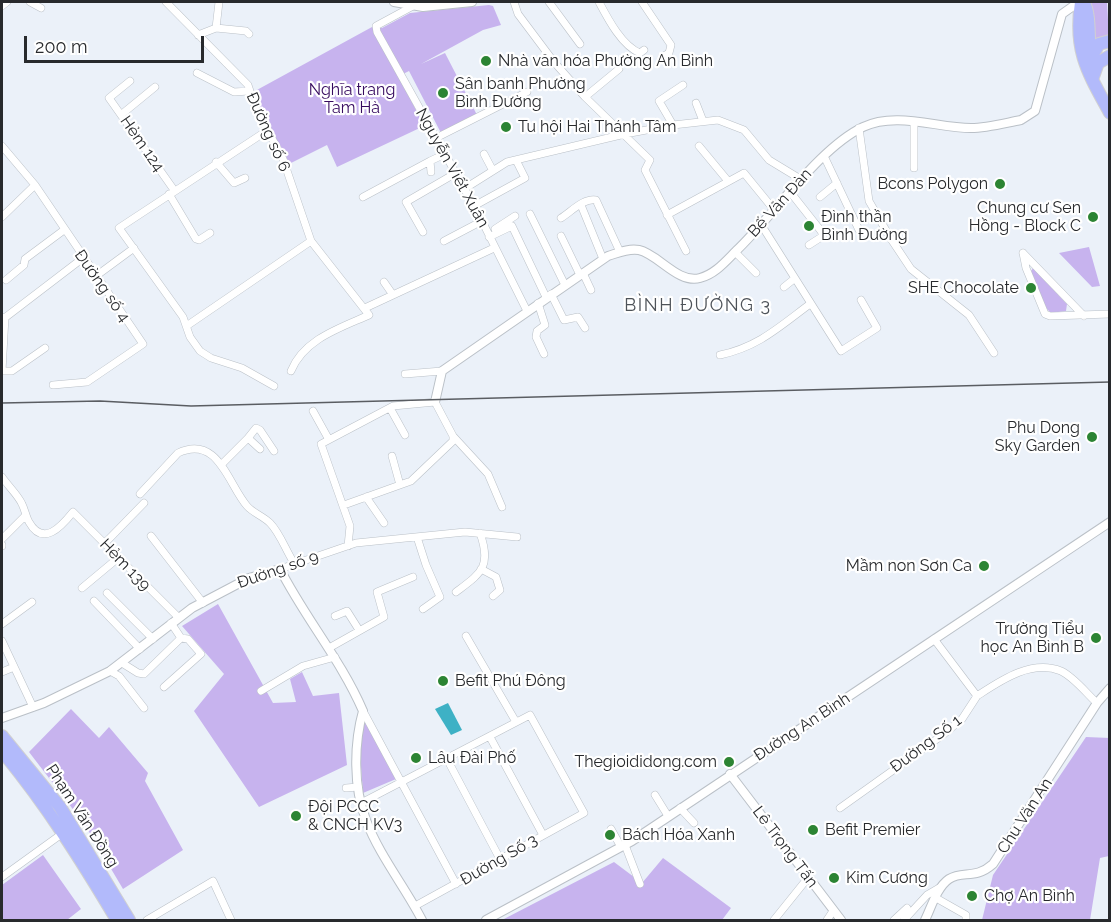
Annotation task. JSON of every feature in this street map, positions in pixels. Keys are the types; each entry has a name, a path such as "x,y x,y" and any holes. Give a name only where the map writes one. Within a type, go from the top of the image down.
{"highway":[{"path":"1081,2 1088,8 1089,61 1094,80 1100,84 1110,102"},
{"path":"1081,2 1078,45 1110,113"},
{"path":"1089,61 1099,45 1110,41"},
{"path":"1094,80 1098,63 1110,56"},
{"name":"Phạm Văn Đồng","path":"2,736 60,807 129,921"},
{"name":"Phạm Văn Đồng","path":"2,751 33,789 63,833 117,921"}],"street":[{"path":"2,6 7,2"},
{"path":"30,2 41,8"},
{"name":"Đường số 6","path":"166,2 248,85 267,130 283,159 311,241 366,308"},
{"path":"216,28 219,2"},
{"path":"394,2 434,7 472,2"},
{"path":"514,2 518,14 585,97 650,160 645,170 686,251"},
{"path":"549,2 580,44"},
{"path":"599,2 607,18 630,46 640,53 644,50"},
{"path":"642,2 671,45 669,53 662,57"},
{"name":"Bế Văn Đàn","path":"442,372 549,295 603,259 620,252 640,250 686,278 698,279 719,268 762,226 824,156 860,128 884,122 914,122 973,129 1021,120 1035,111 1062,14 1069,6 1081,2"},
{"name":"Nguyễn Viết Xuân","path":"413,6 376,26 482,221 527,311"},
{"path":"198,35 216,28 246,31 249,34"},
{"path":"585,97 619,69"},
{"path":"197,73 234,92 249,91"},
{"name":"Hẻm 124","path":"130,81 110,98 172,192 196,239 199,240 210,233"},
{"path":"673,125 659,101 683,85"},
{"path":"122,114 155,87"},
{"path":"436,138 527,92"},
{"path":"696,103 703,121"},
{"path":"465,189 507,162 625,134 718,120 739,126 769,160 802,180"},
{"path":"914,122 914,168"},
{"path":"860,128 869,201 891,239 911,269 969,315 994,353"},
{"path":"188,325 119,228 267,130"},
{"name":"Đường số 4","path":"2,146 35,185 143,344 87,382 53,385"},
{"path":"699,146 728,182"},
{"path":"363,197 445,154"},
{"path":"484,154 493,171"},
{"path":"824,156 859,230"},
{"path":"474,206 525,178 516,160"},
{"path":"430,161 431,172"},
{"path":"216,162 230,181 234,183 245,178"},
{"path":"423,232 406,202 456,173"},
{"path":"667,215 744,173 775,211"},
{"path":"820,197 837,183"},
{"path":"2,217 35,185"},
{"path":"791,192 823,236 820,240 808,245"},
{"path":"561,218 591,199 596,200 620,252"},
{"path":"581,205 603,259"},
{"path":"530,214 565,285"},
{"path":"489,235 515,216"},
{"path":"444,241 482,221"},
{"path":"489,235 512,226 564,320 578,317 585,328"},
{"path":"762,226 841,351 877,328 861,300"},
{"path":"6,280 24,265 25,259 64,230"},
{"path":"561,236 591,290"},
{"path":"274,386 242,368 212,358 200,351 186,329 188,325 311,241"},
{"path":"96,276 134,248"},
{"path":"291,371 296,357 328,333 369,315 366,308 494,248"},
{"path":"735,252 756,273"},
{"path":"1084,316 1023,253 1026,268 1045,314 1084,316 1110,314"},
{"path":"45,348 12,371 2,371 3,318 83,258"},
{"path":"784,287 794,279"},
{"path":"384,282 393,295"},
{"path":"538,303 545,325 537,331 536,337 544,354"},
{"path":"720,356 747,349 810,304"},
{"path":"405,374 442,372 436,398 453,436 489,474 502,507"},
{"path":"348,546 350,526 321,444 328,438 390,408 436,398"},
{"path":"390,408 405,435"},
{"path":"313,411 328,438"},
{"path":"222,464 256,429 260,430 274,451"},
{"path":"344,505 411,481 453,441 453,436"},
{"path":"248,438 260,449"},
{"path":"140,494 178,453 186,449 204,450 222,464 246,506 272,525 294,564"},
{"path":"392,456 400,485"},
{"path":"2,477 22,503 26,515 2,538"},
{"path":"366,497 384,523"},
{"path":"104,543 144,503"},
{"name":"Hẻm 139","path":"26,515 34,530 43,535 60,528 73,512 174,620 180,638 188,639 201,654 164,687"},
{"name":"Đường An Bình","path":"486,921 623,846 1110,522"},
{"path":"456,592 477,578 481,569 486,552 480,533"},
{"name":"Đường số 9","path":"2,718 33,707 110,671 174,620 249,578 348,546 417,537 480,533 517,537"},
{"path":"151,536 202,603"},
{"path":"417,537 426,566 440,597 423,609"},
{"path":"82,588 118,558"},
{"path":"280,568 293,594 348,677 363,711 403,781 456,884"},
{"path":"481,569 496,577 500,590 493,596"},
{"path":"329,648 384,617 377,592 413,577"},
{"path":"107,594 153,639"},
{"path":"94,600 140,649"},
{"path":"2,624 32,602"},
{"path":"335,616 347,611 359,630"},
{"path":"361,803 516,722 466,636"},
{"path":"122,663 144,674 180,638"},
{"path":"934,639 977,696 1012,673 1051,669 1066,675 1097,703"},
{"path":"2,641 33,707"},
{"path":"261,691 303,666 335,657"},
{"path":"2,672 14,667"},
{"path":"110,671 119,676 144,708"},
{"name":"Chu Văn An","path":"941,886 949,879 975,875 993,864 1097,703 1110,688"},
{"name":"Đường Số 1","path":"840,808 949,730 962,719 977,696"},
{"path":"363,711 359,725 358,787 366,821 422,921"},
{"name":"Đường Số 3","path":"414,906 584,813 530,715 516,722"},
{"path":"490,737 543,835"},
{"path":"447,759 500,859"},
{"name":"Lê Trọng Tấn","path":"730,774 807,879 841,921"},
{"path":"346,788 358,787"},
{"path":"655,795 668,816"},
{"path":"680,808 694,823"},
{"path":"611,829 623,846 639,884"},
{"path":"2,877 63,833"},
{"path":"774,921 807,879"},
{"path":"147,921 213,881 231,921"},
{"path":"925,921 941,886"},
{"path":"904,921 927,895 941,886"},
{"path":"936,898 966,915 966,921"},
{"path":"894,921 907,908"},
{"path":"827,921 833,911"}],"green space":[{"path":"1088,2 1107,2 1109,37 1094,44"},
{"name":"Nghĩa trang Tam Hà","path":"493,6 501,25 483,30 421,64 445,53 477,115 441,133 409,71 399,76 424,126 337,167 327,145 289,164 254,95 255,91 372,27 382,28 410,13"},
{"path":"1089,247 1100,286 1092,287 1059,253"},
{"path":"1033,268 1067,304 1066,311 1051,313 1046,308 1031,271"},
{"path":"218,604 273,703 296,702 290,679 302,672 313,696 339,693 347,765 259,807 194,711 224,674 182,626"},
{"path":"71,709 99,738 109,727 148,773 145,781 183,850 123,889 85,825 29,752"},
{"path":"364,717 396,779 363,793 360,754"},
{"path":"1086,737 1110,738 1109,856 1100,858 1090,920 982,920 993,875"},
{"path":"43,855 81,909 67,920 2,920 2,885"},
{"path":"663,858 731,908 722,920 502,920 614,862 642,883"}],"water":[{"path":"448,703 462,730 451,735 435,709"}],"railway":[{"path":"2,403 100,401 191,406 1110,382"}],"place":[{"name":"Nhà văn hóa Phường An Bình","path":"486,61"},
{"name":"Sân banh Phường Bình Đường","path":"443,93"},
{"name":"Tu hội Hai Thánh Tâm","path":"506,127"},
{"name":"Bcons Polygon","path":"1000,184"},
{"name":"Chung cư Sen Hồng - Block C","path":"1093,217"},
{"name":"Đình thần Bình Đường","path":"809,226"},
{"name":"SHE Chocolate","path":"1031,288"},
{"name":"Phu Dong Sky Garden","path":"1092,437"},
{"name":"Mầm non Sơn Ca","path":"984,566"},
{"name":"Trường Tiểu học An Bình B","path":"1096,638"},
{"name":"Befit Phú Đông","path":"443,681"},
{"name":"Lâu Đài Phố","path":"416,758"},
{"name":"Thegioididong.com","path":"729,762"},
{"name":"Đội PCCC & CNCH KV3","path":"296,816"},
{"name":"Befit Premier","path":"813,830"},
{"name":"Bách Hóa Xanh","path":"610,835"},
{"name":"Kim Cương","path":"834,878"},
{"name":"Chợ An Bình","path":"972,896"}],"district":[{"name":"BÌNH ĐƯỜNG 3","path":"698,306"}]}
